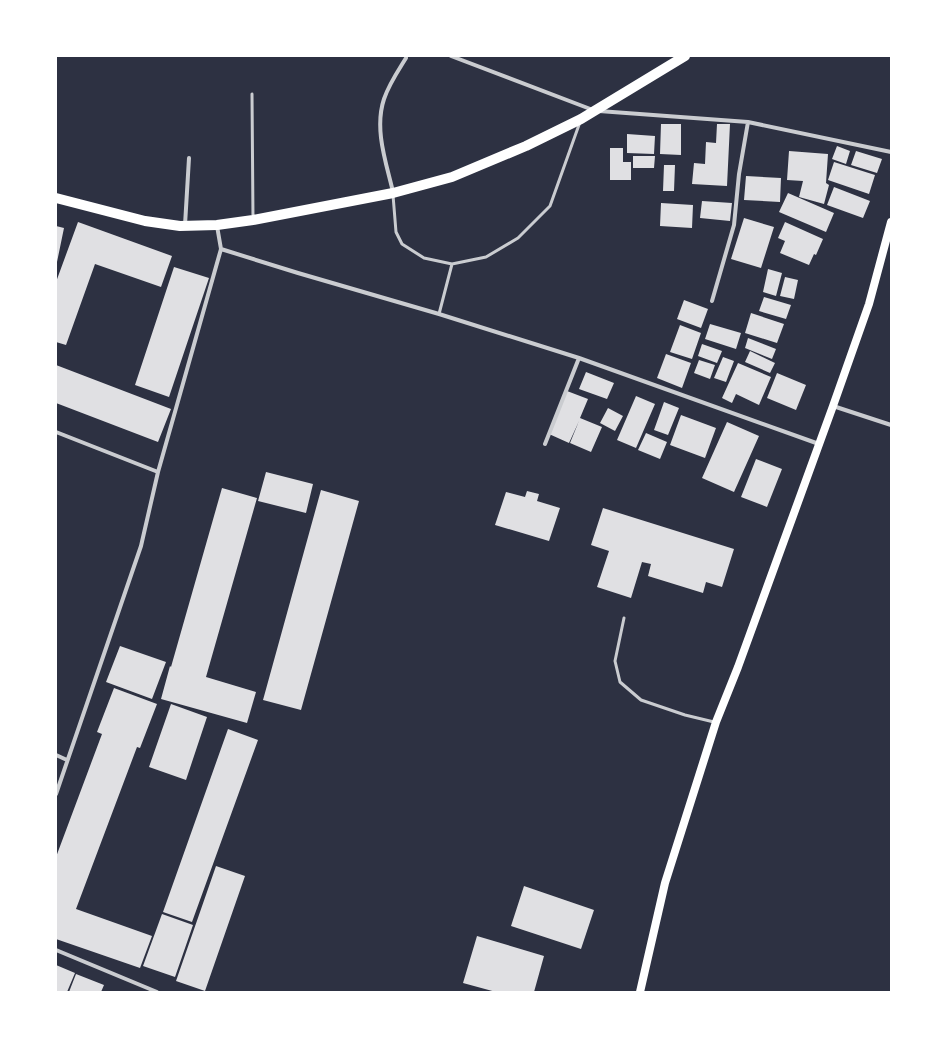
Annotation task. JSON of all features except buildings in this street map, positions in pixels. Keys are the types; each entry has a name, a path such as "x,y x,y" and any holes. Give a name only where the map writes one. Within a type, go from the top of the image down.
{"main road":[{"path":"56,198 145,221 185,226 217,225 253,220 393,193 452,177 526,146 581,119 685,56"},
{"path":"640,992 664,883 716,722 741,659 806,482 869,304 891,222"}],"street":[{"path":"451,56 460,58 594,111 748,122 891,152"},
{"path":"393,193 380,134 380,119 384,99 390,85 406,58"},
{"path":"712,301 734,225 739,174 748,122"},
{"path":"185,226 189,158"},
{"path":"56,794 141,546 158,472 221,249 217,225"},
{"path":"221,249 580,358 819,444"},
{"path":"545,444 580,358"},
{"path":"833,406 891,425"},
{"path":"56,432 158,472"},
{"path":"56,755 67,760"},
{"path":"56,950 157,992"}],"lane":[{"path":"252,94 253,220"},
{"path":"393,193 396,232 402,244 424,258 452,264 486,257 518,238 550,206 581,119"},
{"path":"439,314 452,264"},
{"path":"624,618 614,661 620,682 640,700 684,715 716,722"}]}
